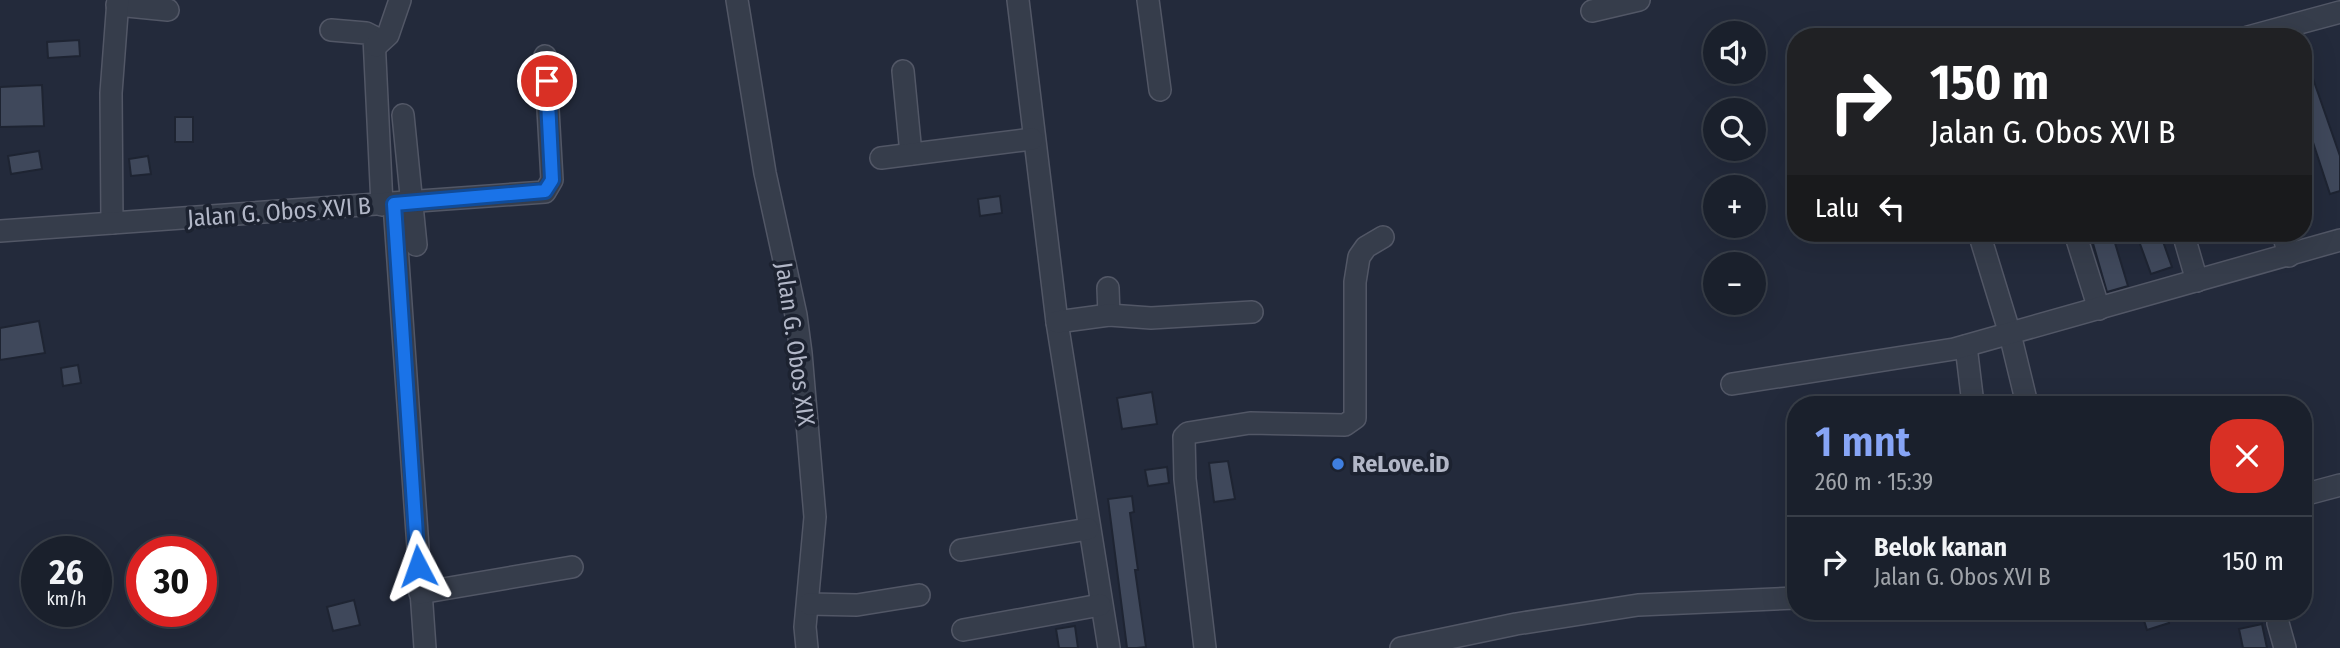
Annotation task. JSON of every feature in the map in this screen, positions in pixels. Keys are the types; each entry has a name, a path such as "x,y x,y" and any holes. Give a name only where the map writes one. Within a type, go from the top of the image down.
{"street":[{"path":"376,46 388,35 400,0"},
{"name":"Jalan G. Obos XIX","path":"737,0 765,173 796,315 801,353 816,517 807,648"},
{"path":"1019,0 1032,139 1057,322 1108,648"},
{"path":"1148,0 1160,90"},
{"path":"1592,11 1639,0"},
{"path":"112,223 111,93 118,3 168,10"},
{"path":"2281,28 2340,12"},
{"path":"331,30 366,33 374,37 376,46 375,96 396,204 425,648"},
{"name":"Jalan G. Obos XVI B","path":"0,231 545,191 550,187 545,56"},
{"path":"903,71 911,154"},
{"path":"403,115 396,204 416,245"},
{"path":"881,158 1032,139"},
{"path":"1205,648 1185,479 1184,437 1188,433 1250,423 1345,425 1352,422 1355,418 1355,282 1359,257 1366,247 1384,237"},
{"path":"1732,384 1966,346 2340,240"},
{"path":"1982,242 2010,334 2025,396"},
{"path":"2078,242 2099,309"},
{"path":"2186,242 2197,281"},
{"path":"2285,242 2289,256"},
{"path":"1108,288 1109,315"},
{"path":"1057,322 1109,315 1151,318 1252,312"},
{"path":"1966,346 1972,396"},
{"path":"2312,493 2340,485"},
{"path":"961,550 1088,529"},
{"path":"420,593 572,567"},
{"path":"808,604 857,605 919,595"},
{"path":"1401,648 1564,615 1638,605 1787,598"},
{"path":"963,630 1100,605"},
{"path":"2278,623 2285,648"}],"building":[{"path":"79,40 80,56 48,58 47,42"},
{"path":"2312,76 2340,156 2340,191 2330,194 2312,139"},
{"path":"42,85 44,126 0,127 0,87"},
{"path":"175,117 193,117 193,142 175,142"},
{"path":"39,151 42,169 11,174 8,156"},
{"path":"148,156 151,174 131,176 129,159"},
{"path":"1000,196 1002,213 980,216 978,199"},
{"path":"2093,242 2115,242 2128,286 2107,292"},
{"path":"2139,242 2163,242 2172,267 2151,274"},
{"path":"39,321 45,353 0,360 0,328"},
{"path":"78,365 81,383 63,386 61,368"},
{"path":"1152,392 1157,424 1122,429 1117,398"},
{"path":"1228,461 1235,499 1214,502 1209,463"},
{"path":"1167,467 1169,483 1148,486 1145,470"},
{"path":"1132,496 1134,512 1130,513 1138,570 1135,570 1146,647 1127,648 1108,499"},
{"path":"354,600 360,625 333,631 327,607"},
{"path":"2144,620 2168,620 2169,623 2147,630"},
{"path":"2262,624 2267,648 2243,648 2239,629"},
{"path":"1075,626 1078,648 1059,648 1056,629"}],"place":[{"name":"ReLove.iD","path":"1338,464"}],"route":[{"path":"418,566 394,204 545,191 550,187 552,180 547,81"}]}
